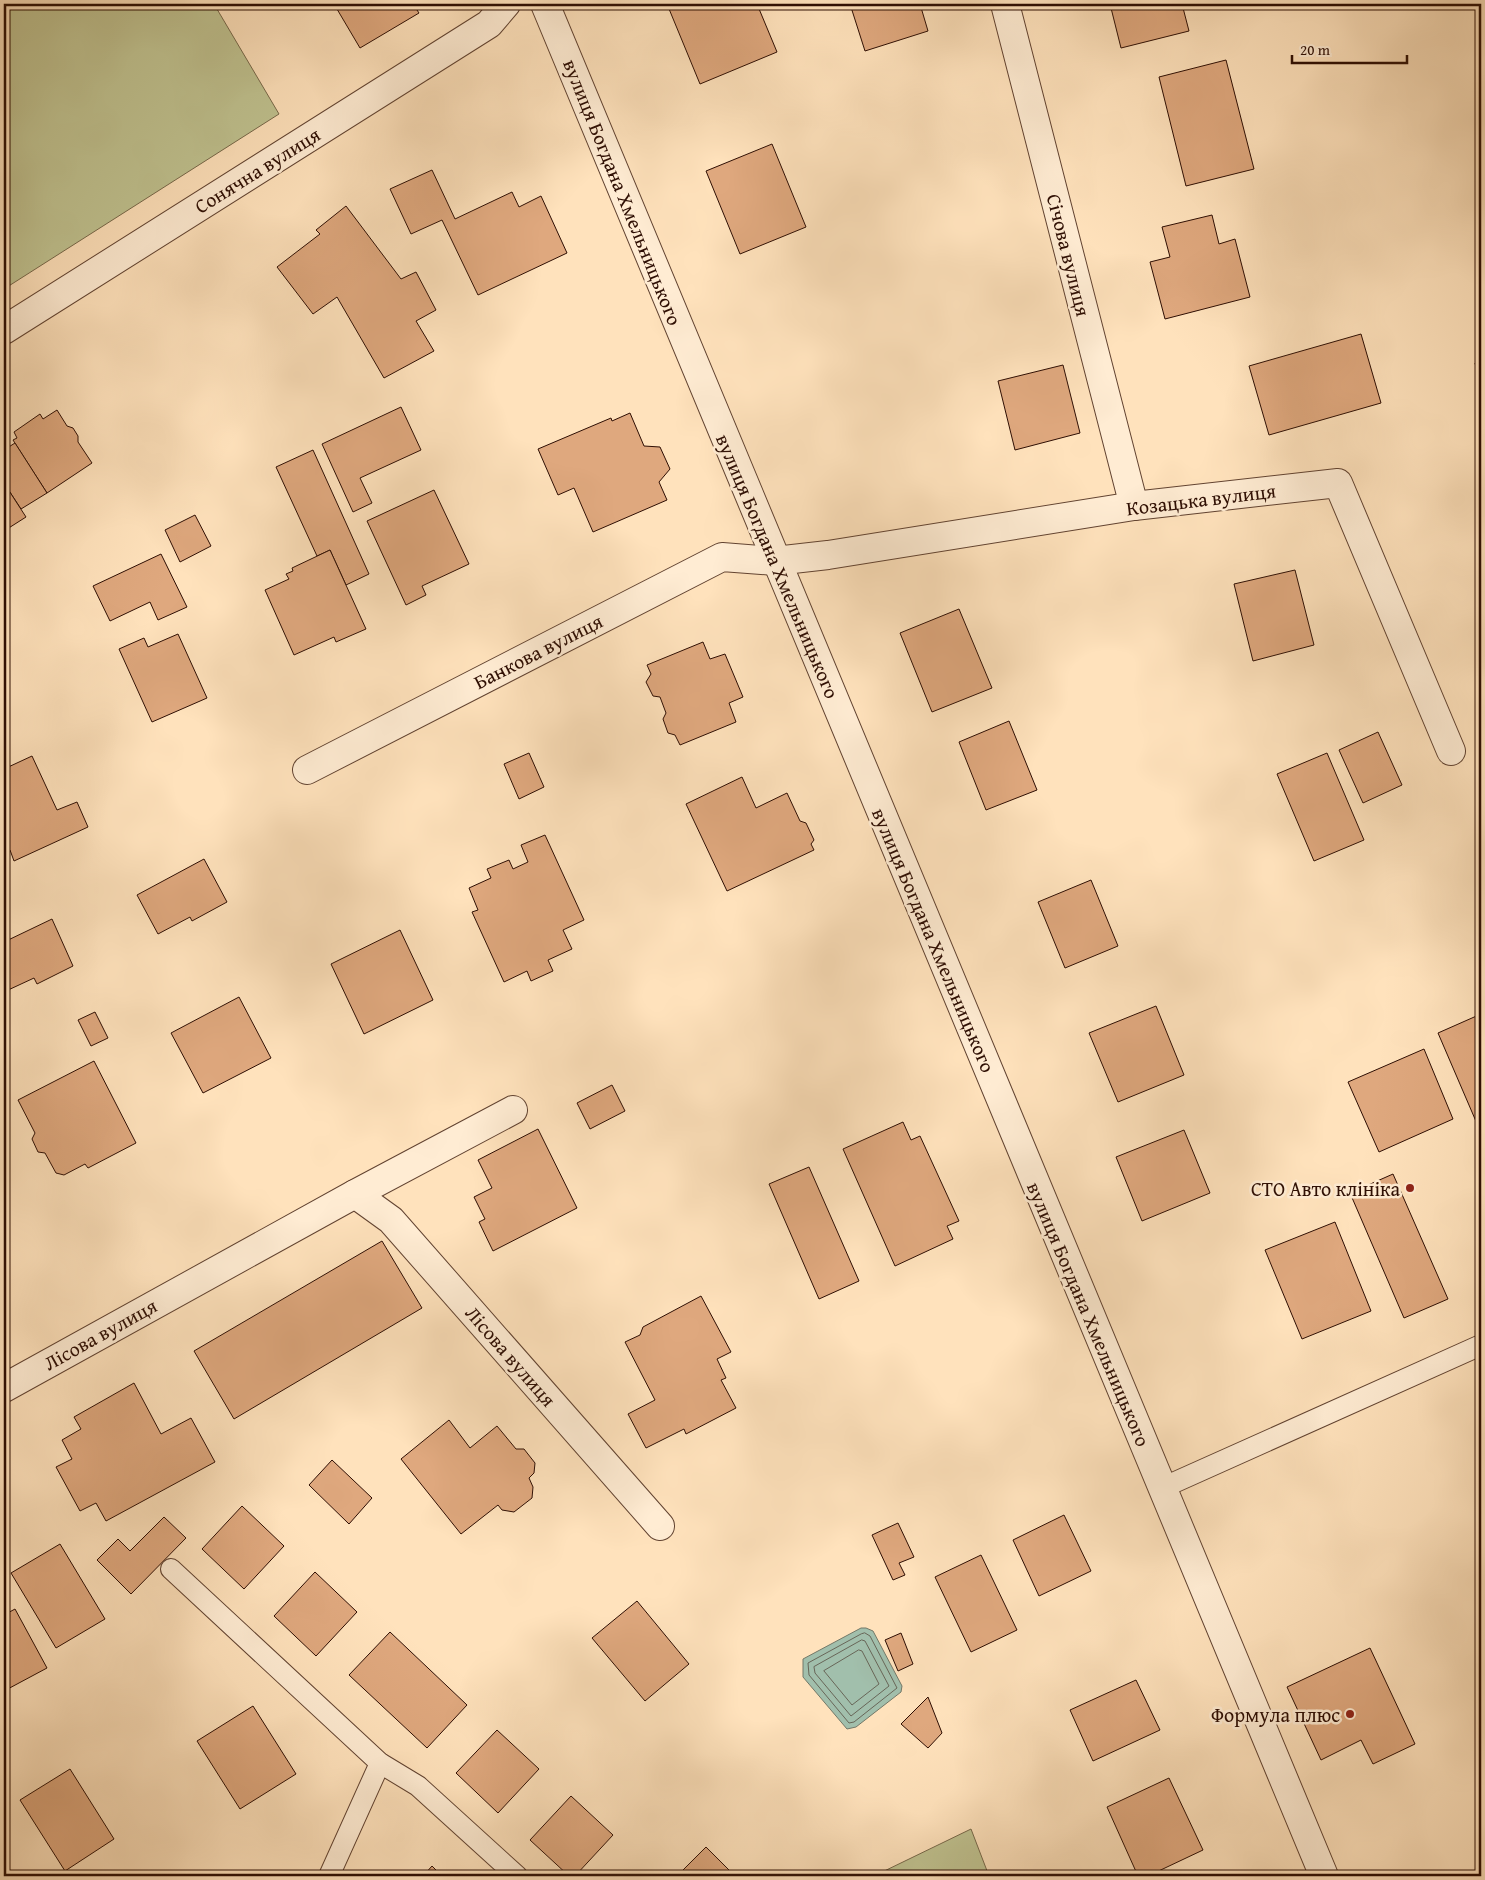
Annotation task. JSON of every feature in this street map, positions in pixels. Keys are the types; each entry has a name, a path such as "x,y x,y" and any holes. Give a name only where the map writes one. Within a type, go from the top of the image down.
{"street":[{"name":"Сонячна вулиця","path":"4,330 489,24 506,4"},
{"name":"вулиця Богдана Хмельницького","path":"545,4 775,561 1324,1876"},
{"name":"Січова вулиця","path":"1005,4 1134,506"},
{"name":"Козацька вулиця","path":"775,561 828,555 1134,506 1338,483 1451,751"},
{"name":"Банкова вулиця","path":"307,770 722,557 775,561"},
{"name":"Лісова вулиця","path":"4,1388 354,1194 513,1110"},
{"name":"Лісова вулиця","path":"354,1194 391,1220 660,1526"}],"lane":[{"path":"1162,1488 1481,1345"},
{"path":"171,1569 380,1763 418,1786 517,1876"},
{"path":"330,1876 380,1763"}],"green space":[{"path":"4,4 214,4 279,114 4,289"},
{"path":"971,1829 989,1876 874,1876"}],"water":[{"path":"861,1628 873,1631 902,1686 901,1692 856,1727 847,1729 803,1677 803,1659"}],"building":[{"path":"334,4 413,4 419,13 360,48"},
{"path":"667,4 757,4 777,52 700,84"},
{"path":"850,4 920,4 928,31 865,51"},
{"path":"1110,4 1182,4 1189,31 1121,48"},
{"path":"1226,60 1254,169 1186,186 1159,77"},
{"path":"772,144 806,227 740,254 706,171"},
{"path":"432,170 455,219 512,192 519,207 541,196 567,253 478,295 442,220 411,234 390,189"},
{"path":"346,206 401,279 416,272 436,310 416,321 434,351 384,378 337,297 313,314 277,267 320,234 316,230"},
{"path":"1212,215 1219,244 1235,239 1250,297 1165,319 1150,262 1170,257 1162,227"},
{"path":"1361,334 1381,403 1269,435 1249,366"},
{"path":"1481,361 1481,387 1475,363"},
{"path":"1063,365 1080,433 1015,450 998,381"},
{"path":"401,407 421,450 360,478 372,503 353,512 322,444"},
{"path":"57,410 67,426 73,428 78,436 78,442 92,463 47,493 13,440 17,438 14,432 40,414 43,419"},
{"path":"630,413 644,446 660,447 670,469 659,482 667,500 593,532 574,488 558,495 538,449 611,418 612,421"},
{"path":"15,443 47,493 21,509 4,483 4,450"},
{"path":"313,450 369,574 346,585 330,550 317,556 276,467"},
{"path":"4,483 26,517 4,531"},
{"path":"434,490 469,564 422,586 426,595 406,605 367,521"},
{"path":"195,515 211,546 180,562 165,530"},
{"path":"330,550 366,629 336,642 334,637 294,655 265,590 289,579 286,574 293,571 292,568"},
{"path":"161,554 187,607 158,620 150,602 110,621 93,586"},
{"path":"1295,570 1314,645 1253,661 1234,584"},
{"path":"959,609 992,688 932,712 900,633"},
{"path":"178,634 207,698 152,722 119,649 144,638 148,647"},
{"path":"703,642 710,659 725,654 743,697 729,703 736,722 680,745 675,735 668,733 663,719 666,713 660,697 653,696 646,682 651,674 647,665"},
{"path":"1009,721 1037,790 986,810 959,742"},
{"path":"1378,732 1402,785 1363,803 1339,750"},
{"path":"529,753 544,787 519,799 504,764"},
{"path":"1327,753 1364,840 1314,861 1277,774"},
{"path":"32,756 57,810 77,802 88,827 14,861 10,850 4,847 4,769"},
{"path":"742,777 756,808 787,793 800,821 806,823 814,840 811,844 814,850 727,891 686,804"},
{"path":"545,835 584,920 563,930 572,949 548,960 553,971 531,981 527,971 504,982 472,912 478,910 469,888 491,878 487,869 509,860 513,869 528,862 521,845"},
{"path":"204,859 227,902 192,921 190,917 158,934 137,895"},
{"path":"1091,880 1118,946 1065,968 1038,902"},
{"path":"52,919 73,966 37,984 34,978 6,991 4,987 4,942"},
{"path":"400,930 433,1000 364,1034 331,964"},
{"path":"239,997 271,1058 203,1093 171,1033"},
{"path":"1156,1006 1184,1075 1118,1102 1089,1033"},
{"path":"95,1012 108,1038 91,1046 78,1020"},
{"path":"1481,1014 1481,1133 1438,1033"},
{"path":"1424,1049 1453,1119 1379,1152 1348,1082"},
{"path":"94,1061 136,1143 88,1168 85,1164 64,1175 56,1173 45,1153 38,1152 32,1139 35,1133 18,1100"},
{"path":"612,1085 625,1111 590,1129 577,1103"},
{"path":"903,1122 911,1140 920,1136 959,1221 947,1226 953,1239 895,1266 843,1149"},
{"path":"538,1129 577,1208 493,1251 479,1222 485,1219 474,1197 492,1188 478,1160"},
{"path":"1184,1130 1210,1193 1142,1221 1116,1157"},
{"path":"809,1167 859,1281 819,1299 769,1184"},
{"path":"1393,1174 1448,1299 1404,1318 1350,1193"},
{"path":"1335,1222 1371,1311 1302,1339 1265,1250"},
{"path":"382,1241 422,1308 234,1419 194,1351"},
{"path":"701,1296 731,1352 717,1359 726,1378 721,1380 736,1408 686,1434 684,1429 646,1448 628,1414 655,1400 625,1342 640,1335 643,1327"},
{"path":"134,1383 161,1434 191,1418 215,1462 106,1521 96,1503 80,1511 56,1467 72,1459 62,1440 81,1429 74,1417"},
{"path":"449,1420 470,1448 497,1426 516,1449 524,1449 535,1463 534,1473 529,1478 533,1487 532,1498 514,1512 502,1510 498,1505 461,1534 401,1459"},
{"path":"332,1460 372,1498 349,1524 309,1485"},
{"path":"242,1506 284,1546 244,1589 202,1549"},
{"path":"1064,1515 1091,1571 1039,1596 1013,1540"},
{"path":"164,1517 186,1538 131,1594 97,1560 118,1539 130,1551"},
{"path":"898,1523 914,1557 899,1563 905,1575 893,1580 872,1535"},
{"path":"60,1544 105,1619 56,1648 11,1573"},
{"path":"981,1555 1017,1630 971,1652 935,1577"},
{"path":"315,1572 357,1612 316,1656 274,1616"},
{"path":"637,1601 689,1664 645,1701 592,1638"},
{"path":"15,1609 47,1668 4,1691 4,1615"},
{"path":"390,1632 467,1705 427,1748 349,1675"},
{"path":"901,1633 913,1664 898,1671 885,1640"},
{"name":"Формула плюс","path":"1370,1648 1415,1744 1373,1764 1361,1740 1321,1760 1287,1687"},
{"path":"1136,1680 1160,1730 1093,1761 1070,1710"},
{"path":"928,1697 942,1733 928,1748 901,1724"},
{"path":"253,1706 296,1774 240,1809 197,1741"},
{"path":"497,1730 539,1769 498,1813 456,1773"},
{"path":"70,1769 114,1839 65,1871 20,1800"},
{"path":"1169,1778 1203,1850 1148,1876 1138,1876 1107,1807"},
{"path":"571,1796 613,1835 575,1876 569,1876 530,1840"},
{"path":"706,1847 735,1876 677,1876"},
{"path":"432,1866 442,1876 423,1876"}],"place":[{"name":"СТО Авто клініка","path":"1410,1188"},
{"name":"Формула плюс","path":"1350,1714"}]}
